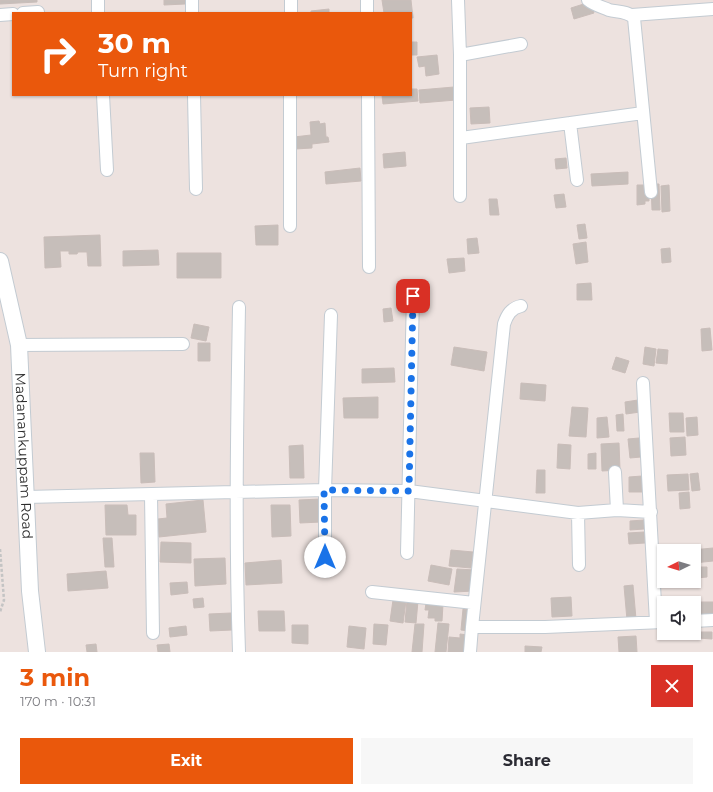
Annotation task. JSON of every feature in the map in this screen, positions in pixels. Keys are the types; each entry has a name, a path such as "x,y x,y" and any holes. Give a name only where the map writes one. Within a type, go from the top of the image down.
{"main road":[{"name":"Madanankuppam Road","path":"0,261 19,345 30,591 37,652"}],"street":[{"path":"98,0 98,12"},
{"path":"192,0 192,12"},
{"path":"291,0 291,12"},
{"path":"367,0 367,12"},
{"path":"458,0 461,138 460,196"},
{"path":"588,0 593,4 632,15 713,9"},
{"path":"0,15 12,14"},
{"path":"632,15 635,23 651,192"},
{"path":"460,55 521,44"},
{"path":"103,96 106,170"},
{"path":"194,96 196,189"},
{"path":"290,96 290,226"},
{"path":"368,96 369,267"},
{"path":"461,138 643,113"},
{"path":"570,123 577,180"},
{"path":"407,553 413,296"},
{"path":"470,652 504,324 511,310 515,307 521,306"},
{"path":"239,307 236,492 239,652"},
{"path":"325,571 324,490 330,315"},
{"path":"19,345 183,344"},
{"path":"643,383 650,512 658,596"},
{"path":"615,472 617,510"},
{"path":"26,497 324,490 409,491 578,513 617,510 650,512"},
{"path":"151,495 153,633"},
{"path":"578,513 579,566"},
{"path":"372,592 474,603"},
{"path":"701,621 713,620"},
{"path":"472,627 545,627 657,622"}],"path":[{"path":"0,549 4,600 0,612"}],"building":[{"path":"0,0 37,0 37,2 0,4"},
{"path":"164,0 185,0 185,4 164,5"},
{"path":"382,0 411,0 413,18 412,12 384,12"},
{"path":"590,2 594,13 574,19 571,8"},
{"path":"329,9 329,12 311,11"},
{"path":"412,42 417,42 417,55 412,55"},
{"path":"437,55 439,74 426,76 425,66 419,67 417,57"},
{"path":"454,87 456,100 420,103 419,90"},
{"path":"412,89 417,89 418,101 383,104 382,96 412,96"},
{"path":"489,107 490,123 471,124 470,108"},
{"path":"319,121 320,124 325,123 326,137 328,137 329,142 312,144 312,148 295,149 294,137 311,135 310,122"},
{"path":"405,152 406,166 384,168 383,154"},
{"path":"566,158 567,168 556,169 555,159"},
{"path":"360,168 361,181 326,184 325,172"},
{"path":"628,172 628,184 592,186 591,174"},
{"path":"651,184 659,184 660,210 652,210"},
{"path":"637,185 644,185 644,194 649,194 649,201 645,201 645,204 637,205"},
{"path":"669,185 670,211 662,212 661,186"},
{"path":"564,194 566,207 556,208 554,195"},
{"path":"489,199 497,199 499,215 490,215"},
{"path":"585,224 587,238 579,239 577,225"},
{"path":"278,225 278,245 256,245 255,226"},
{"path":"100,235 101,266 88,266 87,252 69,254 69,251 60,251 61,267 45,268 44,237"},
{"path":"477,238 479,253 468,254 467,239"},
{"path":"586,242 588,262 576,264 573,244"},
{"path":"670,248 671,262 662,263 661,249"},
{"path":"158,250 159,265 123,266 123,251"},
{"path":"177,253 221,253 221,278 177,278"},
{"path":"464,258 465,271 449,273 447,259"},
{"path":"591,283 592,300 577,300 577,284"},
{"path":"391,308 393,321 384,322 383,309"},
{"path":"194,324 209,327 206,341 191,338"},
{"path":"710,328 712,350 702,351 701,329"},
{"path":"198,343 210,343 210,361 198,361"},
{"path":"454,347 487,352 484,371 451,365"},
{"path":"645,347 656,349 654,366 643,364"},
{"path":"658,349 668,350 667,364 656,363"},
{"path":"616,357 629,361 625,373 612,369"},
{"path":"394,368 395,382 362,383 362,369"},
{"path":"521,383 546,385 545,401 520,399"},
{"path":"378,397 378,418 344,418 343,398"},
{"path":"638,400 640,412 626,414 625,402"},
{"path":"572,407 588,408 586,437 569,436"},
{"path":"669,413 683,413 684,432 670,432"},
{"path":"623,414 624,431 617,431 616,415"},
{"path":"607,417 609,437 597,438 597,418"},
{"path":"697,417 698,435 687,436 686,418"},
{"path":"685,437 686,455 671,456 670,438"},
{"path":"639,438 641,457 630,458 628,439"},
{"path":"619,443 620,470 602,471 601,444"},
{"path":"558,444 571,445 570,469 557,468"},
{"path":"303,445 304,478 290,478 289,446"},
{"path":"140,453 154,453 155,482 141,483"},
{"path":"596,453 596,469 588,469 588,454"},
{"path":"537,470 545,470 545,493 536,493"},
{"path":"698,473 700,490 692,491 690,474"},
{"path":"688,474 689,490 668,491 667,475"},
{"path":"642,476 642,492 629,492 629,477"},
{"path":"689,492 690,508 680,509 679,493"},
{"path":"320,499 321,522 300,523 299,500"},
{"path":"203,500 206,532 159,537 158,519 167,518 166,504"},
{"path":"105,505 127,505 128,515 136,515 136,535 106,535"},
{"path":"271,505 290,505 291,536 272,537"},
{"path":"644,520 644,529 630,530 630,521"},
{"path":"644,532 645,543 629,544 628,533"},
{"path":"103,538 112,538 114,567 105,567"},
{"path":"161,542 191,543 191,563 160,562"},
{"path":"713,548 713,561 701,562 701,549"},
{"path":"451,550 473,552 471,568 449,566"},
{"path":"225,558 226,584 195,586 194,559"},
{"path":"281,560 282,583 246,585 245,563"},
{"path":"431,565 452,569 449,585 428,581"},
{"path":"701,567 707,567 707,577 701,578"},
{"path":"457,569 475,570 474,591 454,592"},
{"path":"106,571 108,588 68,591 67,574"},
{"path":"187,582 188,593 171,595 170,583"},
{"path":"633,585 636,619 627,620 624,586"},
{"path":"571,597 572,616 552,617 551,598"},
{"path":"203,598 204,607 194,608 193,599"},
{"path":"393,600 406,601 403,623 390,621"},
{"path":"407,600 418,601 416,623 405,622"},
{"path":"701,602 713,602 713,615 701,615"},
{"path":"426,603 443,604 442,621 435,621 435,618 428,618 429,610 425,610"},
{"path":"463,609 471,610 469,631 461,630"},
{"path":"258,611 284,611 285,631 259,631"},
{"path":"231,613 232,630 210,631 209,614"},
{"path":"438,623 449,624 446,652 435,652"},
{"path":"374,624 388,625 386,645 373,644"},
{"path":"415,624 424,624 422,652 412,652"},
{"path":"292,625 308,625 308,644 292,643"},
{"path":"186,626 187,635 170,637 169,628"},
{"path":"349,626 366,628 364,649 347,647"},
{"path":"701,632 712,632 712,639 701,638"},
{"path":"460,634 468,635 467,652 448,652 449,637 460,638"},
{"path":"636,636 637,652 619,652 618,637"},
{"path":"96,644 97,652 87,652 86,645"},
{"path":"169,644 170,652 158,652 157,645"},
{"path":"525,646 542,647 541,652 525,652"}],"route":[{"path":"325,557 324,490 409,491 413,296"}]}
